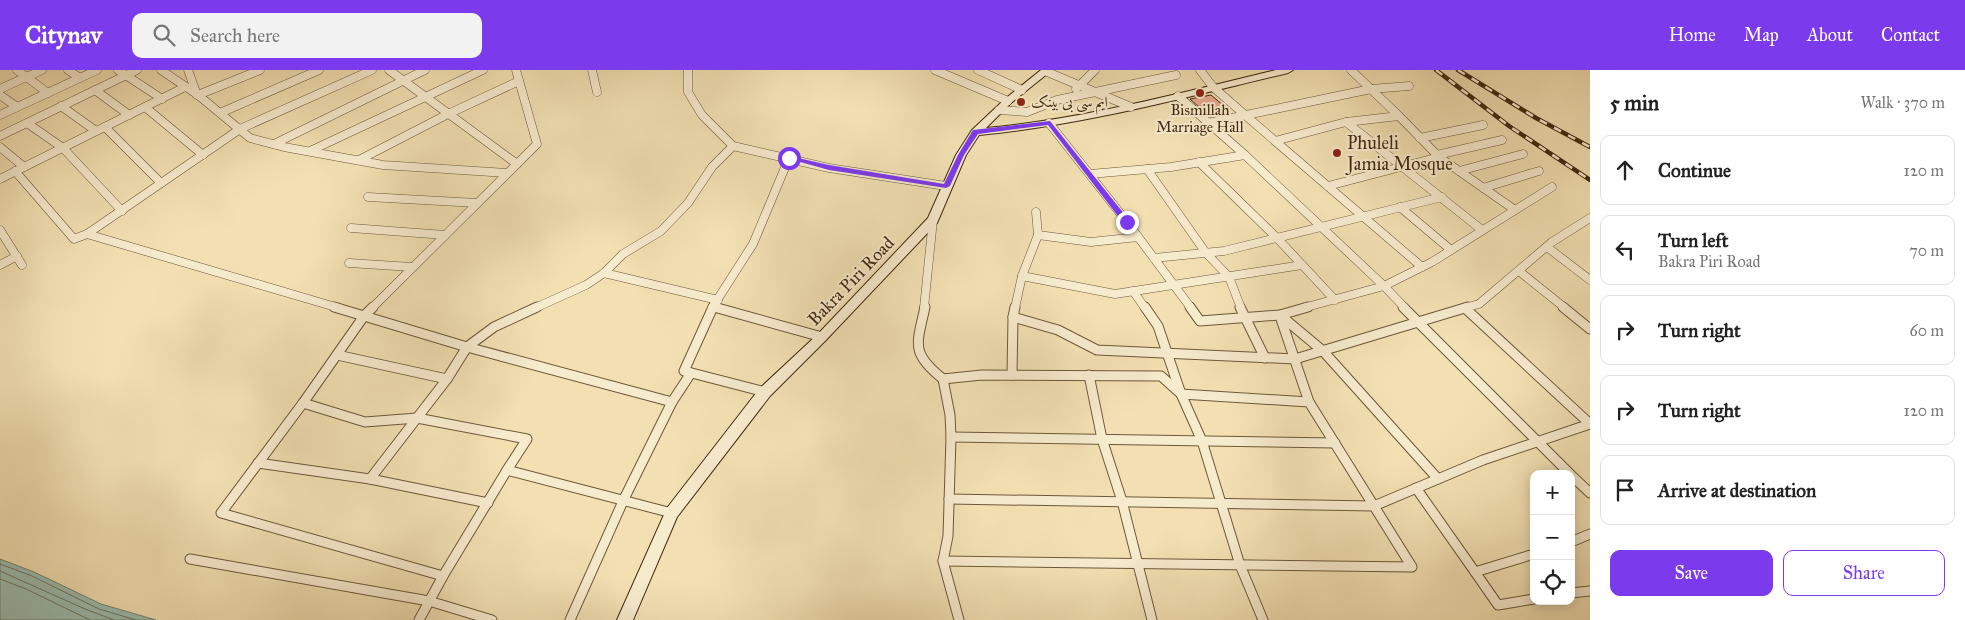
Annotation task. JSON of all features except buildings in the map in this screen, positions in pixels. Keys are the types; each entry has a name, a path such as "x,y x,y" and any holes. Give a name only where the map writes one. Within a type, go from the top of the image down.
{"street":[{"path":"17,70 48,93"},
{"path":"0,89 42,70"},
{"path":"68,70 80,78"},
{"path":"0,115 97,70"},
{"path":"118,70 162,98"},
{"path":"0,136 137,70"},
{"path":"161,70 198,95 250,138 383,165 507,174"},
{"path":"188,70 198,95"},
{"path":"198,95 260,70"},
{"path":"220,113 319,70"},
{"path":"15,171 74,239 87,234 122,211 240,129 372,70"},
{"path":"389,70 517,164"},
{"path":"274,144 425,70"},
{"path":"310,151 483,70"},
{"path":"443,576 366,552 221,513 303,403 364,316 537,144 516,70"},
{"path":"592,70 597,92"},
{"path":"688,70 688,92 702,115 733,146 829,168 946,186"},
{"path":"934,70 1008,101"},
{"path":"978,70 1022,90"},
{"path":"1067,98 1095,70"},
{"path":"1200,70 1213,86 1422,267"},
{"path":"976,132 1050,122 1131,107 1213,86 1288,70"},
{"path":"1351,70 1438,156 1515,210"},
{"path":"1046,71 1079,86 1099,91 1131,107"},
{"name":"Bakra Piri Road","path":"625,620 672,513 764,392 822,337 934,220 946,186 961,155 976,132 1008,101 1046,71"},
{"path":"998,110 1027,112 1067,98 1176,75"},
{"path":"359,160 448,114 519,81"},
{"path":"1208,123 1371,89 1409,86"},
{"path":"0,179 185,87"},
{"path":"95,90 129,115"},
{"path":"0,95 17,107"},
{"path":"1178,96 1245,155 1384,286 1417,322 1566,470"},
{"path":"61,106 96,131"},
{"path":"146,107 203,155"},
{"path":"1275,141 1346,122 1399,116"},
{"path":"1050,122 1200,321 1280,315 1384,286 1451,250 1552,187"},
{"path":"1346,122 1482,230"},
{"path":"27,123 63,148 122,211"},
{"path":"1420,138 1483,125"},
{"path":"105,126 161,184"},
{"path":"1328,186 1502,140"},
{"path":"370,480 447,378 467,347 494,326 586,285 604,273 623,254 661,231 688,202 712,167 733,146"},
{"path":"0,147 24,167"},
{"path":"1460,171 1523,154"},
{"path":"1090,174 1147,169 1245,155"},
{"path":"764,392 684,371 716,304 753,244 789,158"},
{"path":"1199,162 1277,238 1335,300"},
{"path":"1147,169 1206,253 1229,277 1244,318 1265,358"},
{"path":"1483,188 1539,171"},
{"path":"368,197 477,203"},
{"path":"1154,258 1224,251 1442,197"},
{"path":"1400,207 1451,250"},
{"path":"1012,375 1013,317 1022,276 1038,235 1036,212"},
{"path":"1013,317 1058,330 1096,350 1295,359 1479,304 1547,247 1590,218"},
{"path":"934,220 926,300 917,346 926,366 943,379 950,415 948,536 943,561 959,620"},
{"path":"351,228 445,235"},
{"path":"0,231 22,265"},
{"path":"87,234 467,347 672,402"},
{"path":"1038,235 1091,242 1138,237"},
{"path":"1547,247 1589,277"},
{"path":"0,266 17,256"},
{"path":"349,263 412,268"},
{"path":"1022,276 1115,294 1302,265"},
{"path":"1519,270 1590,329"},
{"path":"604,273 657,287 666,286 716,304 822,337"},
{"path":"1133,291 1158,326 1181,394 1202,441 1240,566 1263,620"},
{"path":"949,499 1374,506 1483,460 1590,424 1465,308"},
{"path":"1280,315 1323,351 1438,479"},
{"path":"943,561 1412,567 1310,402 1280,315"},
{"path":"337,355 447,378"},
{"path":"570,620 624,499 672,402 691,373"},
{"path":"943,379 982,375 1161,376 1181,394 1310,402"},
{"path":"1090,376 1102,439 1122,501 1152,620"},
{"path":"303,403 365,422 417,418 527,439 443,576 419,620"},
{"path":"951,437 1334,443"},
{"path":"258,463 370,480 488,503"},
{"path":"507,470 672,513"},
{"path":"1575,479 1590,493"},
{"path":"1416,488 1498,604 1530,600"},
{"path":"1575,540 1590,534"},
{"path":"1475,572 1530,555"},
{"path":"190,559 429,601 492,620"},
{"path":"1575,593 1590,591"}],"water":[{"path":"0,559 34,572 101,604 156,620 0,620"}],"railway":[{"path":"1436,70 1509,126 1590,180"},
{"path":"1458,70 1536,118 1590,147"}],"place":[{"name":"Bismillah Marriage Hall","path":"1200,93"},
{"name":"ایم سی بی بینک","path":"1021,102"},
{"name":"Phuleli Jamia Mosque","path":"1337,153"}],"route":[{"path":"789,158 829,168 946,186 961,155 976,132 1028,127 1050,122 1127,222"}]}
